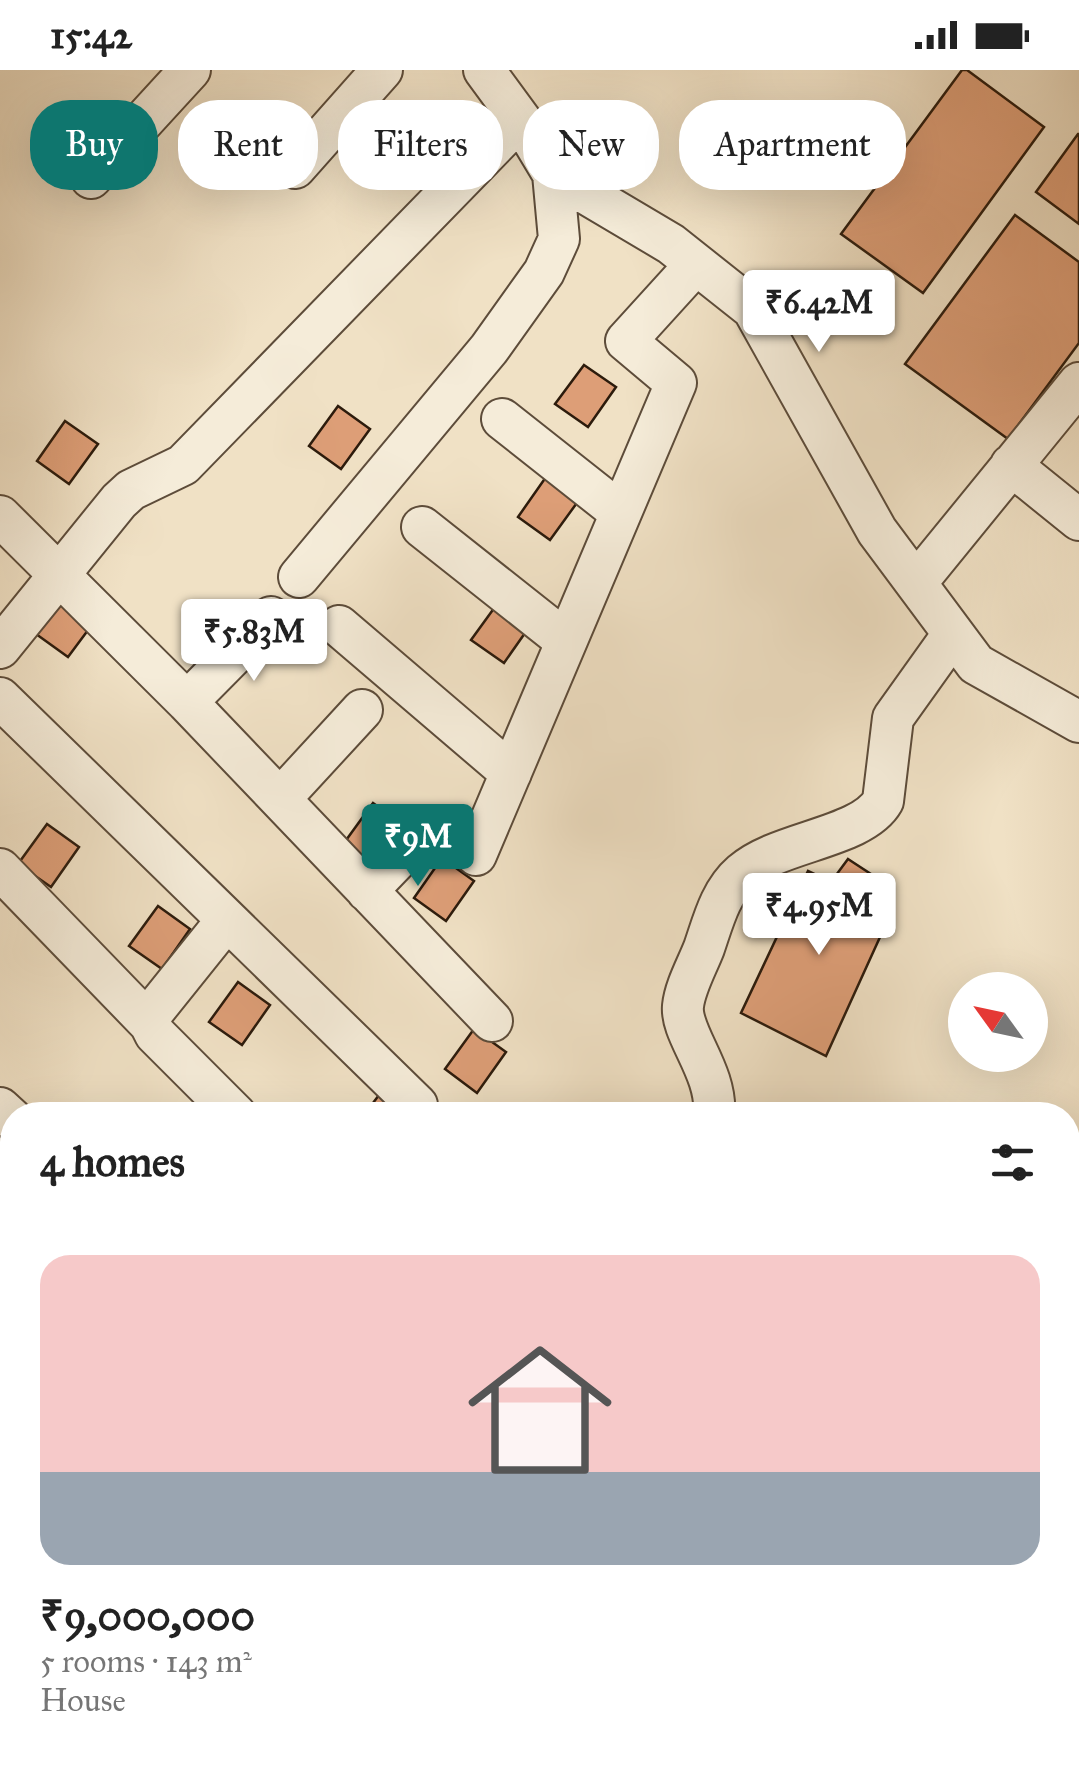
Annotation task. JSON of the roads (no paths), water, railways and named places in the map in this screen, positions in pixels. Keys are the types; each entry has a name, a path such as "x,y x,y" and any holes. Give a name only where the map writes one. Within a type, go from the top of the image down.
{"street":[{"path":"158,105 190,70"},
{"path":"318,142 382,70"},
{"path":"484,70 523,124"},
{"path":"0,648 119,502 131,490 182,465 520,119"},
{"path":"299,576 488,349 544,272 559,240 554,190"},
{"path":"580,190 671,244 753,310 878,531 976,664 1073,711"},
{"path":"476,855 676,383 626,341 696,264"},
{"path":"916,583 1079,382"},
{"path":"502,419 621,513"},
{"path":"1011,466 1079,520"},
{"path":"0,516 187,702 492,1022"},
{"path":"422,527 566,641"},
{"path":"187,702 270,617"},
{"path":"338,626 511,773"},
{"path":"715,1102 712,1081 683,1007 722,898 740,874 768,855 861,822 878,809 883,801 893,718 954,634"},
{"path":"0,698 415,1102"},
{"path":"280,800 362,710"},
{"path":"368,891 418,838"},
{"path":"0,869 223,1102"},
{"path":"150,1024 153,1012 226,921"}]}
